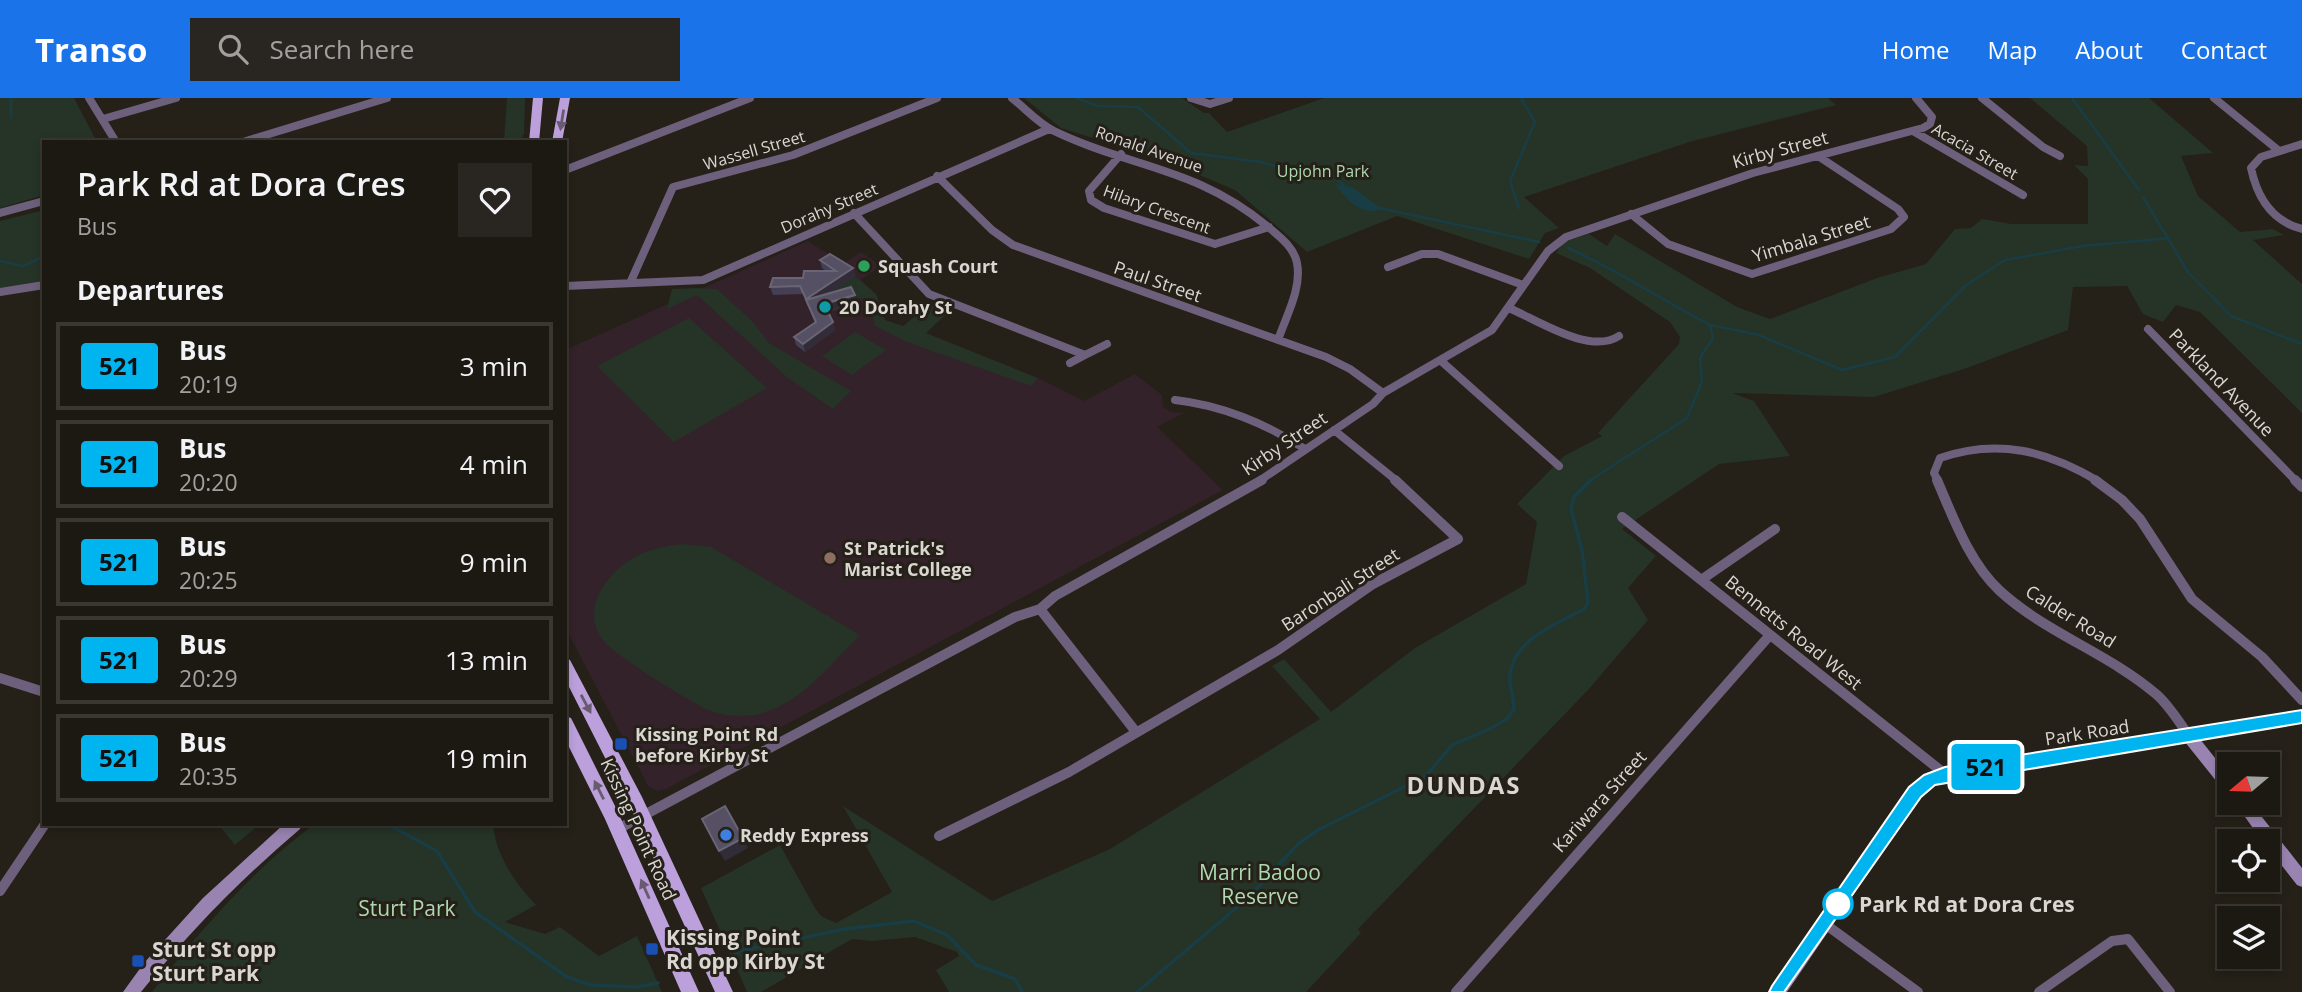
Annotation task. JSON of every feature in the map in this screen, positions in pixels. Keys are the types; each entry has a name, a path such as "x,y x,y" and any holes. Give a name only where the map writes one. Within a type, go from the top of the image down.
{"main road":[{"path":"532,140 538,98"},
{"path":"557,140 565,98"},
{"name":"Kissing Point Road","path":"567,669 642,816 724,992"},
{"name":"Kissing Point Road","path":"567,727 618,829 690,992"}],"street":[{"path":"89,98 115,140"},
{"path":"103,119 176,98"},
{"path":"718,98 726,107"},
{"path":"567,169 750,98"},
{"name":"Wassell Street","path":"631,281 673,187 793,155 937,98"},
{"path":"1013,98 1049,129"},
{"path":"1191,98 1211,105 1229,98"},
{"path":"1918,99 1934,98"},
{"path":"1982,98 2043,147 2060,156"},
{"path":"2214,98 2278,150"},
{"path":"249,140 382,99"},
{"path":"1913,131 1932,121 1931,113 1918,99"},
{"name":"Dorahy Street","path":"567,286 703,280 1049,129"},
{"name":"Ronald Avenue","path":"1049,129 1207,184 1233,198 1269,227 1292,250 1297,265 1296,286 1278,340"},
{"name":"Kirby Street","path":"618,829 1015,617 1040,609 1055,596 1248,488 1373,404 1383,393 1400,386 1492,330 1523,285 1560,240 1753,173 1913,131"},
{"name":"Acacia Street","path":"1913,131 2023,195"},
{"path":"2302,144 2256,159 2251,172 2274,217 2288,226 2302,229"},
{"name":"Hilary Crescent","path":"1121,154 1089,191 1091,200 1104,208 1215,244 1269,227"},
{"name":"Yimbala Street","path":"1631,214 1668,244 1752,274 1896,228 1902,222 1904,217 1898,209 1818,156"},
{"name":"Paul Street","path":"937,176 992,230 1013,245 1337,362 1383,393"},
{"path":"0,214 42,202"},
{"path":"854,213 929,294 1085,355"},
{"path":"1388,267 1422,254 1438,254 1523,285"},
{"path":"0,292 42,285"},
{"path":"1509,309 1589,342 1608,343 1619,336"},
{"name":"Parkland Avenue","path":"2148,329 2302,487"},
{"path":"1070,363 1107,344"},
{"path":"1440,360 1559,466"},
{"path":"1175,400 1204,405 1287,437 1305,449"},
{"name":"Baronbali Street","path":"939,836 1069,772 1278,650 1373,584 1458,539 1404,487 1334,430"},
{"name":"Calder Road","path":"2217,772 2158,696 2140,682 2046,625 1999,590 1974,558 1956,525 1934,472 1940,458 2001,447 2025,448 2058,460 2106,487 2146,526 2171,572 2193,600 2262,657 2302,700"},
{"name":"Bennetts Road West","path":"1622,517 1945,774"},
{"path":"1701,580 1775,529"},
{"path":"1040,609 1136,732"},
{"name":"Kariwara Street","path":"1456,992 1770,635"},
{"path":"0,678 42,691"},
{"name":"Park Road","path":"1778,992 1915,792 1930,779 1945,774 2302,717"},
{"path":"2252,816 2302,880"},
{"path":"0,891 5,876 43,826"},
{"path":"131,992 213,897 293,826"},
{"path":"1825,924 1918,992"},
{"path":"2039,992 2112,941 2128,939 2170,992"}],"shaded area":[{"name":"St Patrick's Marist College","path":"808,241 843,264 861,252 881,266 861,280 876,294 885,320 1038,378 1084,401 1135,374 1162,395 1163,407 1172,412 1184,413 1157,427 1223,490 666,789 657,791 648,786 567,631 567,349"}],"green space":[{"path":"0,98 74,98 96,140 42,140 42,196 0,208"},
{"path":"507,98 525,98 524,133 520,140 504,140"},
{"name":"Upjohn Park","path":"1024,98 1182,98 1204,113 1209,113 1227,132 1324,98 1828,98 1836,105 1689,142 1524,197 1559,228 1545,233 1529,259 1397,216 1307,252 1235,190 1166,161 1061,128"},
{"name":"Marri Badoo Reserve","path":"2030,98 2149,98 2213,153 2181,156 2198,196 2240,232 2273,229 2284,235 2253,240 2302,284 2302,413 2200,312 2176,305 2163,322 2143,314 2127,286 2073,287 2068,330 1967,368 1874,397 1732,393 1754,401 1790,456 1719,464 1622,529 1656,556 1628,588 1648,620 1588,690 1358,929 1361,933 1306,992 949,992 936,970 959,956 957,952 915,937 871,941 852,939 761,992 747,992 701,888 780,845 815,908 821,916 836,923 892,892 843,806 992,901 1110,849 1320,719 1272,666 1284,659 1331,712 1415,648 1526,584 1537,522 1517,504 1564,456 1602,436 1598,433 1679,344 1680,337 1670,322 1590,268 1556,253 1563,242 1589,234 1607,246 1615,234 1737,307 1770,319 1877,278 1926,264 1955,229 1971,228 1982,219 2012,224 2088,224 2088,179 2074,165 2088,166 2087,146"},
{"path":"42,210 42,282 0,290 0,221"},
{"path":"855,276 876,294 885,320 903,326 934,301 953,308 926,333 1038,378 1031,386 907,342 875,326 868,299 827,295"},
{"path":"672,289 717,289 753,322 769,343 851,391 833,409 788,378 697,295 667,309"},
{"path":"689,318 767,388 674,442 597,366"},
{"path":"855,332 886,350 852,375 822,356"},
{"path":"682,544 711,547 860,635 813,683 786,703 750,716 725,715 708,710 635,666 609,646 602,639 594,614 602,589 619,568 646,552"},
{"path":"220,826 258,826 235,845"},
{"name":"Sturt Park","path":"312,826 493,826 502,858 521,888 536,905 505,922 545,934 560,927 599,956 637,936 662,992 152,992 228,902"}],"water":[{"path":"1335,184 1352,187 1382,209 1361,209 1349,201"}],"building":[{"path":"830,254 853,268 806,299 800,286 770,287 773,278 803,278 804,271 836,271 820,260"},
{"path":"851,287 855,295 824,304 833,322 803,344 794,337 816,322 806,300"},
{"name":"Reddy Express","path":"725,806 743,838 719,851 702,819"}],"waterway":[{"path":"11,98 11,118"},
{"path":"1076,98 1098,106 1138,107 1191,153 1261,162 1299,173 1315,169 1333,175 1344,186"},
{"path":"1519,208 1510,181 1535,122 1521,98"},
{"path":"2072,98 2139,190"},
{"path":"2143,197 2168,238"},
{"path":"1379,208 1539,242"},
{"path":"1710,325 1759,335 1842,370 1895,357 1966,285 2005,260 2083,246 2168,238"},
{"path":"2168,238 2188,272 2231,316 2302,344"},
{"path":"1568,248 1710,325"},
{"path":"0,261 23,266 42,257"},
{"path":"1589,481 1687,418 1702,382 1700,358 1713,338 1710,325"},
{"path":"1137,992 1248,898 1298,844 1318,830 1426,776 1452,745 1508,718 1514,709 1510,676 1519,652 1549,627 1584,609 1588,603 1582,550 1571,509 1574,497 1591,480"},
{"path":"391,826 437,851 475,912 567,977 591,985 636,987 658,983"},
{"path":"734,952 845,929 914,921 947,935 976,965 1015,979 1022,992"}],"bus line":[{"name":"521","path":"1778,992 1915,792 1930,779 1945,774 2302,717"}],"place":[{"name":"Squash Court","path":"864,266"},
{"name":"20 Dorahy St","path":"825,307"},
{"name":"St Patrick's Marist College","path":"830,558"},
{"name":"Kissing Point Rd before Kirby St","path":"621,744"},
{"name":"Reddy Express","path":"726,835"},
{"name":"Park Rd at Dora Cres","path":"1838,904"},
{"name":"Kissing Point Rd opp Kirby St","path":"652,949"},
{"name":"Sturt St opp Sturt Park","path":"138,961"}],"district":[{"name":"DUNDAS","path":"1464,784"}]}
